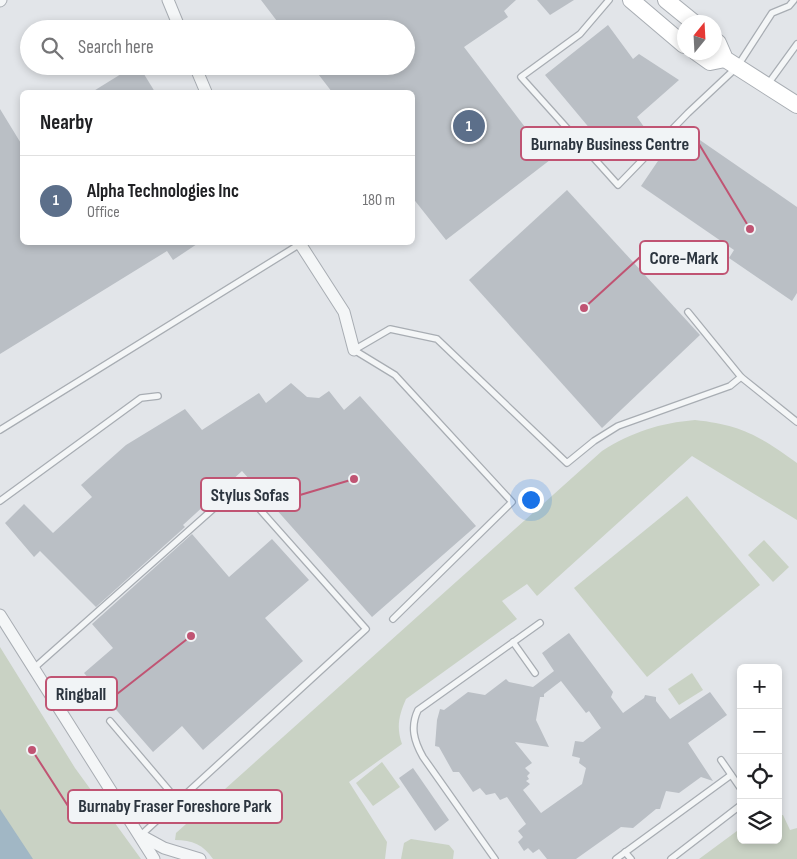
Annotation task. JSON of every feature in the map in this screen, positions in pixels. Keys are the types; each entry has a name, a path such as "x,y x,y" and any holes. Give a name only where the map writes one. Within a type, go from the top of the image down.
{"street":[{"path":"168,0 176,20"},
{"path":"631,0 677,39"},
{"path":"666,0 684,15"},
{"path":"722,49 731,63 797,105"},
{"path":"707,60 710,62 731,63"},
{"path":"199,75 205,90"},
{"path":"300,245 344,312 354,350"},
{"path":"0,614 33,670 154,859"},
{"path":"140,836 164,848 200,859"}],"lane":[{"path":"609,0 580,34 521,77 618,185 688,113 772,13 789,6 794,0"},
{"path":"767,86 797,44"},
{"path":"0,430 296,245"},
{"path":"688,312 741,376 797,422"},
{"path":"393,619 512,502 395,375 354,350 390,329 437,339 567,463 594,441 618,426 730,386 741,376"},
{"path":"0,501 141,398 158,396"},
{"path":"33,670 240,486 366,629 140,836"},
{"path":"496,859 423,757 416,745 413,721 418,710 540,623"},
{"path":"513,642 534,672"},
{"path":"110,721 178,801"},
{"path":"721,760 737,783"},
{"path":"616,859 731,775"},
{"path":"671,859 737,808"},
{"path":"625,852 631,859"}],"green space":[{"path":"695,420 725,425 749,433 797,463 797,520 692,456 537,596 527,584 502,601 517,619 406,699 399,721 402,744 349,782 387,842 385,859 213,859 206,850 197,844 175,840 176,833 602,451 635,434 658,426"},
{"path":"687,496 760,585 647,677 574,588"},
{"path":"764,540 789,567 773,582 748,555"},
{"path":"0,647 75,768 141,859 0,859"},
{"path":"692,673 703,690 679,705 668,689"},
{"path":"382,762 400,787 373,806 356,783"},
{"path":"782,815 790,830 797,828 797,859 699,859 737,831 737,844 782,844"},
{"path":"411,839 449,845 454,851 453,859 401,859 404,843"}],"water":[{"path":"0,809 33,859 0,859"}],"building":[{"path":"261,0 516,0 504,11 508,17 464,47 550,160 446,240 415,201 415,90 330,90 319,75 415,75 415,20 276,20"},
{"path":"537,0 574,0 550,15"},
{"path":"608,25 633,59 639,54 679,80 637,117 649,134 617,161 545,75"},
{"path":"119,75 145,75 154,90 95,90"},
{"path":"0,109 20,142 20,245 196,245 173,260 167,251 0,354"},
{"path":"681,127 797,207 797,293 792,301 729,258 734,250 641,186"},
{"path":"567,190 700,335 602,428 469,280"},
{"path":"291,383 307,397 319,398 329,391 344,410 360,396 476,526 372,617 242,471 183,525 185,527 96,607 40,551 34,557 5,523 24,504 53,533 92,497 81,485 126,445 185,409 202,430 259,393 266,403"},
{"path":"192,534 229,577 272,539 309,580 265,618 303,661 203,750 182,726 153,752 84,673 113,648 92,624"},
{"path":"569,633 613,692 611,697 623,713 644,698 645,695 656,697 656,701 670,719 710,692 727,715 688,743 713,781 701,777 679,793 666,791 660,809 656,809 633,828 621,827 576,859 547,859 539,849 533,853 528,848 524,851 518,842 523,837 518,831 526,824 507,797 500,800 495,793 486,795 480,788 473,792 459,772 453,772 439,747 435,746 437,720 440,709 444,710 468,692 485,695 506,679 509,682 533,687 554,671 542,653","holes":["561,681 586,713 589,711 601,728 583,742 575,741 572,756 580,758 579,763 586,768 582,784 541,813 523,790 530,784 526,781 529,779 527,776 530,773 525,768 532,763 515,742 549,747 536,720 540,697 544,697 544,694"]},
{"path":"413,768 449,820 435,831 399,778"}],"place":[{"name":"Alpha Technologies Inc","path":"469,126"},
{"name":"Burnaby Business Centre","path":"750,229"},
{"name":"Core-Mark","path":"584,308"},
{"name":"Stylus Sofas","path":"354,479"},
{"name":"Ringball","path":"191,636"},
{"name":"Burnaby Fraser Foreshore Park","path":"32,750"}]}
